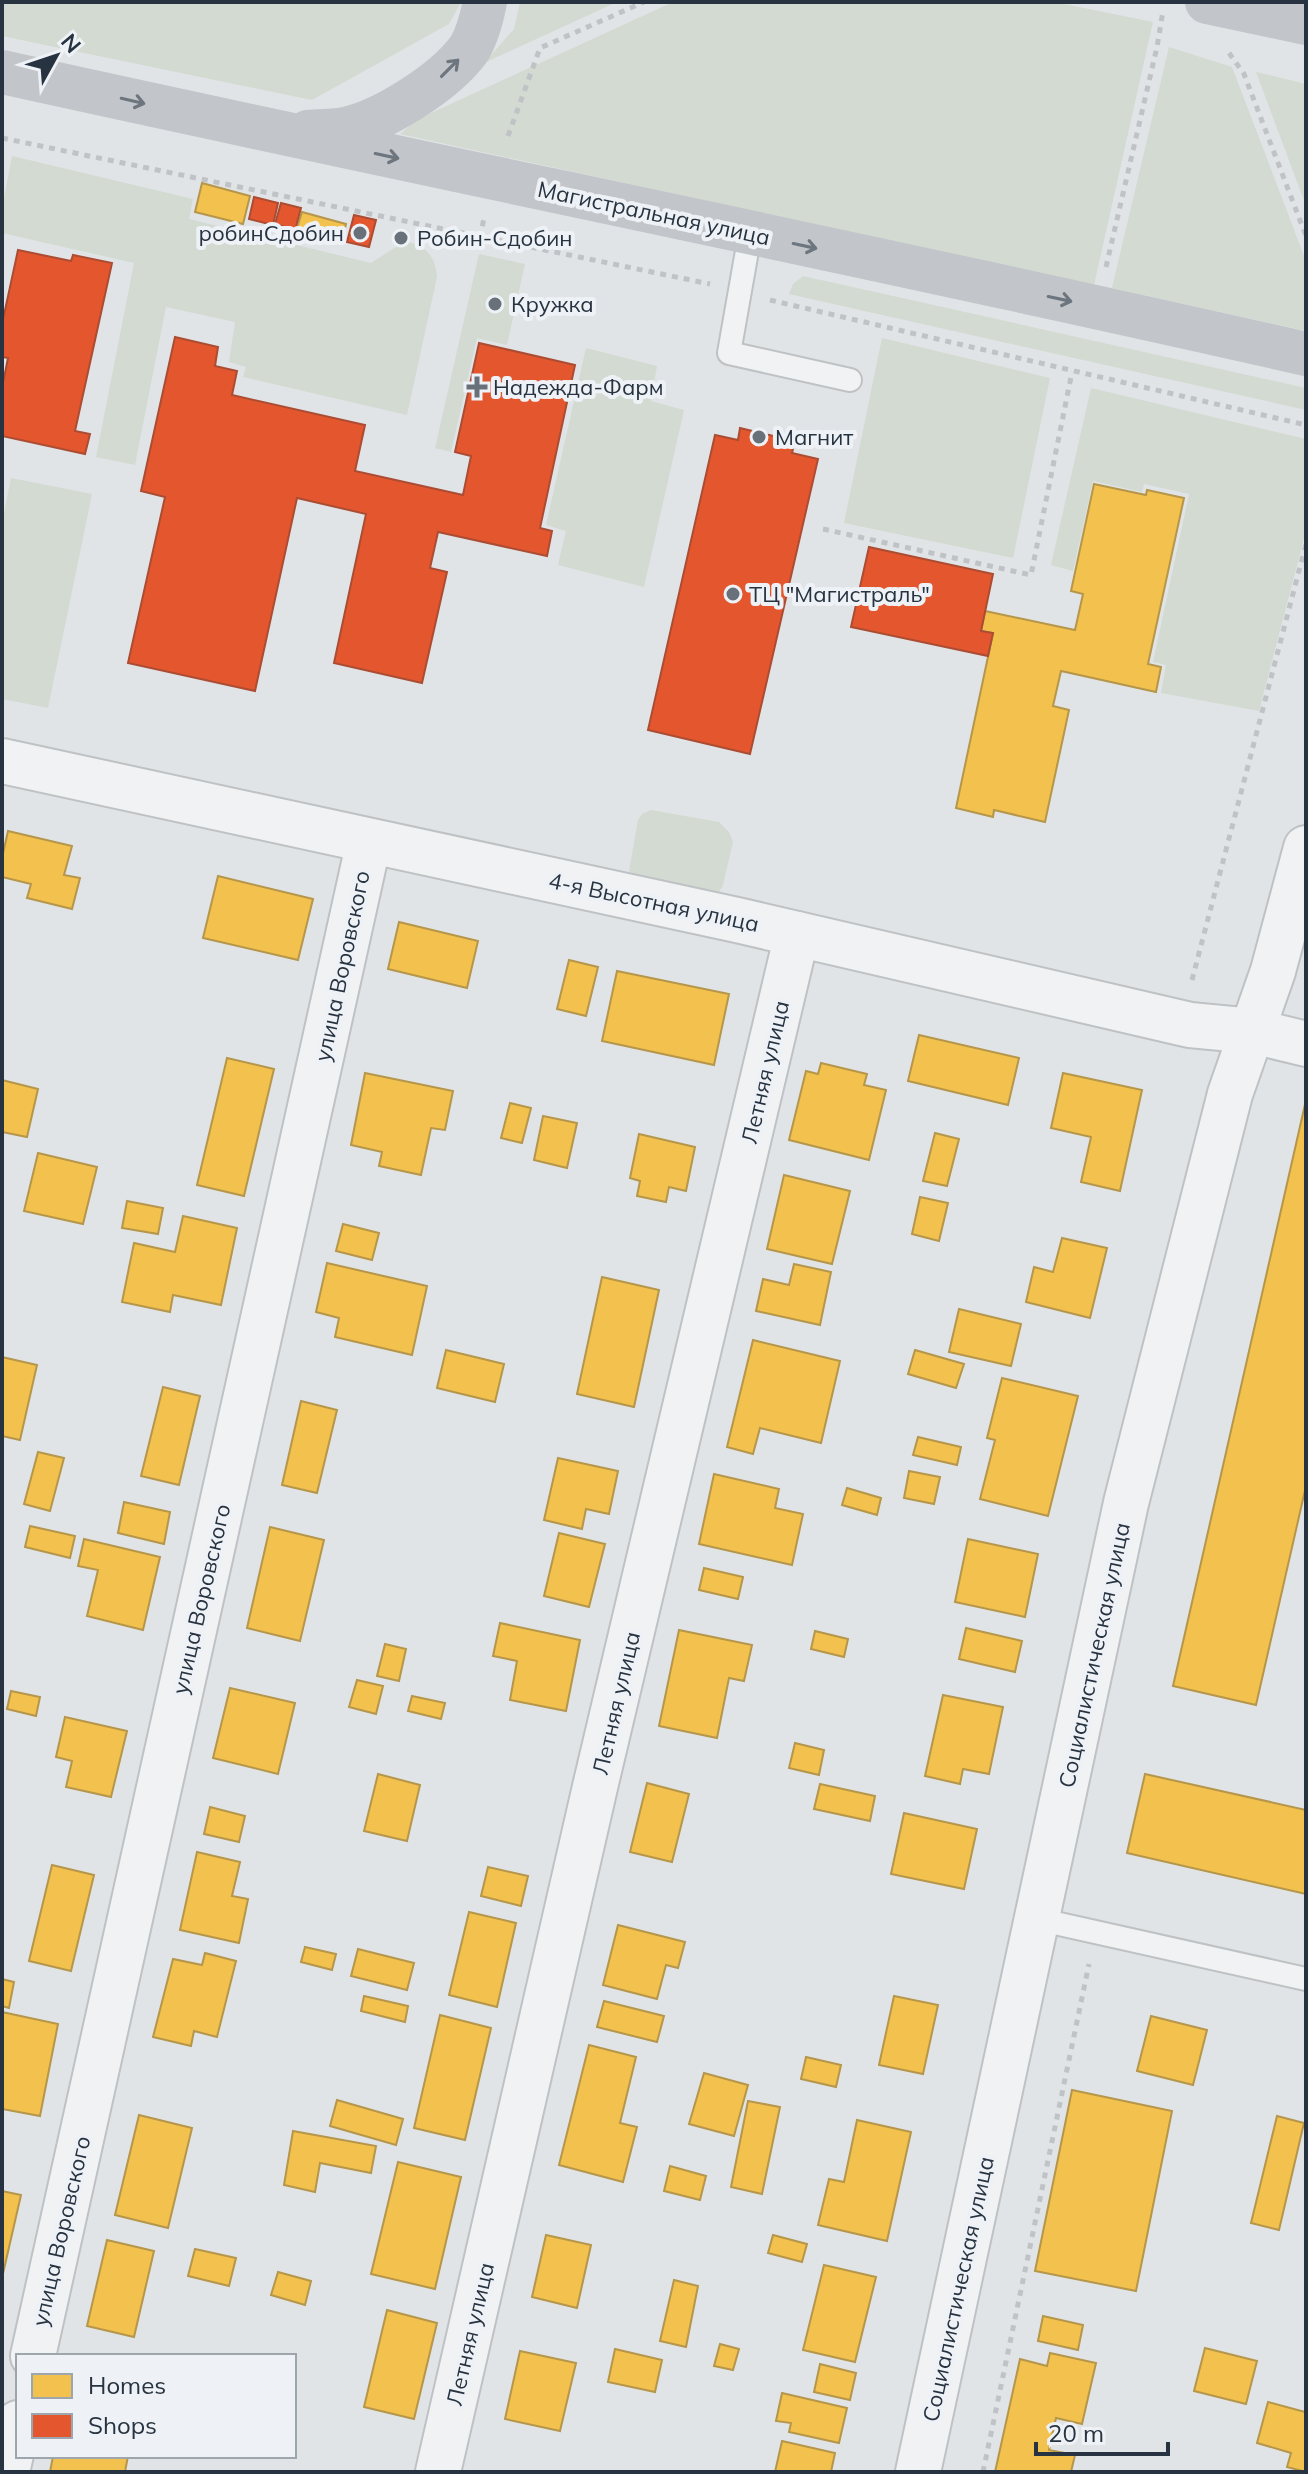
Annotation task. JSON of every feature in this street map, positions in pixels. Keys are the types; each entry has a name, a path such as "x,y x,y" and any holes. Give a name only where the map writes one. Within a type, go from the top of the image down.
{"main road":[{"path":"278,133 342,130 388,113 432,85 469,48 485,2"},
{"path":"1207,2 1306,23"},
{"name":"Магистральная улица","path":"2,72 1306,354"}],"street":[{"name":"4-я Высотная улица","path":"2,761 797,934 1181,1022 1253,1031 1306,1044"},
{"name":"улица Воровского","path":"33,2354 369,841"},
{"name":"Социалистическая улица","path":"918,2472 1126,1503 1230,1094 1273,971 1306,848"},
{"name":"Летняя улица","path":"438,2472 595,1787 797,934"},
{"path":"7,2472 16,2432"}],"lane":[{"path":"750,234 729,353 850,380"},
{"path":"1037,1919 1306,1979"}],"path":[{"path":"480,238 493,177 540,48 644,2"},
{"path":"1098,307 1157,47 1164,2"},
{"path":"1227,50 1244,74 1306,236"},
{"path":"2,138 694,280 1306,425"},
{"path":"823,529 1031,575 1072,372"},
{"path":"1181,1022 1306,544"},
{"path":"983,2472 1095,1934"}],"shaded area":[{"path":"2,2 461,2 449,24 312,100 2,36"},
{"path":"520,2 617,2 484,63 514,29"},
{"path":"673,2 1054,2 1153,22 1094,285 400,134 418,119"},
{"path":"1169,47 1232,67 1306,261 1306,331 1112,288"},
{"path":"1256,72 1306,84 1306,206"},
{"path":"12,156 193,199 189,219 371,263 405,241 424,249 432,257 437,277 407,415 243,377 246,367 229,362 235,322 166,307 135,465 96,457 134,263 2,233 2,209"},
{"path":"479,254 525,264 507,345 477,338 451,452 435,448"},
{"path":"803,276 1306,388 1306,410 789,294 793,284"},
{"path":"882,338 1050,378 1013,558 844,523"},
{"path":"586,348 657,366 651,401 684,410 644,587 558,565 566,531 546,525"},
{"path":"1091,388 1306,439 1306,531 1259,711 1161,693 1166,665 1153,662 1189,494 1144,484 1142,492 1093,481 1073,571 1051,565"},
{"path":"11,478 92,494 48,708 2,699 2,523"},
{"path":"651,810 719,822 729,832 733,842 719,892 635,876 629,871 638,820"}],"building: Homes":[{"path":"202,183 250,196 243,224 195,212"},
{"path":"302,212 346,224 342,240 297,228"},
{"path":"1094,484 1146,495 1147,490 1184,498 1148,664 1161,667 1156,692 1061,671 1053,706 1069,710 1045,822 994,810 993,817 956,808 993,633 981,631 985,611 1075,630 1083,594 1071,591"},
{"path":"8,831 72,846 64,875 80,878 72,909 27,898 31,884 2,877 2,858"},
{"path":"218,876 313,899 298,960 203,938"},
{"path":"399,922 478,941 467,988 388,969"},
{"path":"569,960 598,967 586,1016 557,1009"},
{"path":"617,971 729,994 714,1065 602,1041"},
{"path":"919,1035 1019,1058 1008,1105 908,1081"},
{"path":"227,1058 274,1069 244,1196 197,1185"},
{"path":"821,1063 867,1074 864,1085 886,1090 869,1160 789,1140 806,1071 818,1074"},
{"path":"365,1073 453,1091 445,1130 431,1128 421,1175 379,1166 382,1152 351,1145"},
{"path":"1063,1073 1142,1090 1120,1191 1081,1182 1091,1137 1051,1128"},
{"path":"2,1080 38,1089 27,1137 2,1132"},
{"path":"1306,1100 1306,1486 1256,1705 1173,1686"},
{"path":"510,1103 531,1108 522,1143 501,1138"},
{"path":"543,1116 577,1123 567,1168 534,1160"},
{"path":"935,1133 959,1139 947,1186 923,1181"},
{"path":"639,1134 695,1147 686,1191 669,1187 666,1202 637,1196 640,1181 630,1178"},
{"path":"38,1153 97,1167 83,1224 24,1211"},
{"path":"784,1175 850,1191 832,1264 767,1249"},
{"path":"920,1197 948,1203 939,1241 912,1234"},
{"path":"127,1201 163,1208 158,1234 122,1228"},
{"path":"183,1216 237,1228 221,1305 173,1295 170,1312 122,1302 134,1243 175,1252"},
{"path":"343,1224 379,1233 372,1260 336,1251"},
{"path":"1062,1238 1107,1248 1090,1318 1026,1302 1034,1267 1053,1272"},
{"path":"327,1263 427,1286 412,1355 335,1337 339,1318 316,1312"},
{"path":"794,1264 831,1272 820,1325 756,1311 763,1279 789,1285"},
{"path":"602,1277 659,1290 634,1407 577,1394"},
{"path":"959,1309 1021,1324 1011,1366 949,1352"},
{"path":"753,1340 840,1361 821,1443 760,1428 753,1454 727,1447"},
{"path":"446,1350 504,1364 495,1402 437,1388"},
{"path":"915,1350 964,1364 956,1388 908,1374"},
{"path":"2,1357 37,1365 20,1440 2,1436"},
{"path":"1002,1378 1078,1396 1048,1516 980,1499 995,1440 987,1438"},
{"path":"163,1387 200,1396 179,1485 141,1476"},
{"path":"301,1401 337,1410 317,1493 282,1485"},
{"path":"918,1437 961,1447 957,1465 913,1455"},
{"path":"38,1452 64,1458 50,1511 24,1504"},
{"path":"558,1458 618,1471 609,1514 586,1509 582,1529 544,1520"},
{"path":"909,1471 940,1477 934,1504 904,1498"},
{"path":"714,1474 779,1489 775,1508 803,1514 792,1565 699,1544"},
{"path":"847,1488 881,1498 877,1515 842,1505"},
{"path":"124,1502 170,1512 164,1544 118,1533"},
{"path":"30,1526 75,1536 70,1558 25,1547"},
{"path":"270,1527 324,1540 300,1641 247,1628"},
{"path":"559,1533 605,1544 589,1607 544,1596"},
{"path":"84,1539 160,1557 143,1630 87,1616 98,1570 78,1566"},
{"path":"968,1539 1038,1554 1025,1617 955,1602"},
{"path":"704,1568 743,1577 738,1599 699,1590"},
{"path":"500,1623 580,1640 566,1711 510,1700 517,1661 493,1656"},
{"path":"966,1628 1022,1641 1015,1672 959,1659"},
{"path":"679,1630 752,1645 744,1681 729,1678 717,1738 659,1726"},
{"path":"815,1631 848,1639 844,1657 811,1649"},
{"path":"385,1644 406,1649 399,1681 377,1676"},
{"path":"357,1680 383,1686 376,1714 349,1707"},
{"path":"230,1688 295,1703 278,1774 213,1758"},
{"path":"11,1691 40,1697 36,1716 7,1709"},
{"path":"943,1695 1003,1707 989,1774 963,1769 960,1784 925,1776"},
{"path":"412,1696 445,1703 441,1719 408,1711"},
{"path":"65,1717 127,1731 111,1797 66,1787 72,1761 56,1757"},
{"path":"795,1743 824,1750 819,1775 789,1768"},
{"path":"378,1774 420,1785 407,1841 364,1831"},
{"path":"1145,1774 1306,1810 1306,1894 1127,1853"},
{"path":"647,1783 689,1794 672,1862 630,1852"},
{"path":"820,1784 875,1796 870,1821 814,1809"},
{"path":"210,1807 245,1816 239,1842 204,1834"},
{"path":"904,1813 977,1829 964,1889 891,1874"},
{"path":"197,1852 240,1862 232,1896 248,1899 239,1943 180,1930"},
{"path":"52,1865 94,1875 71,1971 29,1961"},
{"path":"488,1867 528,1876 521,1906 481,1896"},
{"path":"469,1912 516,1923 497,2007 449,1995"},
{"path":"618,1925 685,1942 678,1968 666,1965 657,1999 603,1985"},
{"path":"305,1947 336,1954 332,1970 301,1962"},
{"path":"358,1949 414,1963 407,1990 351,1976"},
{"path":"205,1953 236,1961 217,2037 194,2031 191,2046 153,2037 173,1959 202,1965"},
{"path":"2,1979 14,1982 9,2008 2,2006"},
{"path":"364,1996 408,2006 405,2022 361,2011"},
{"path":"894,1996 938,2005 923,2074 879,2065"},
{"path":"604,2001 664,2016 657,2042 597,2027"},
{"path":"2,2012 58,2024 40,2116 2,2109"},
{"path":"440,2015 491,2028 465,2140 414,2128"},
{"path":"1151,2016 1207,2030 1193,2085 1137,2071"},
{"path":"589,2045 636,2057 620,2123 637,2127 623,2182 559,2165"},
{"path":"806,2057 841,2065 836,2087 801,2079"},
{"path":"704,2073 748,2085 734,2136 689,2124"},
{"path":"1072,2090 1172,2111 1136,2291 1035,2271"},
{"path":"337,2100 403,2119 396,2145 330,2126"},
{"path":"748,2101 780,2107 762,2194 731,2187"},
{"path":"139,2115 192,2128 168,2228 115,2215"},
{"path":"1277,2116 1304,2123 1279,2230 1251,2223"},
{"path":"857,2120 911,2132 887,2241 818,2225 829,2179 844,2182"},
{"path":"293,2131 376,2146 371,2173 320,2163 315,2192 284,2185"},
{"path":"398,2162 461,2177 435,2289 371,2274"},
{"path":"670,2166 706,2176 700,2200 664,2191"},
{"path":"2,2191 21,2195 2,2278"},
{"path":"546,2235 591,2245 577,2308 532,2297"},
{"path":"773,2235 807,2244 802,2262 768,2253"},
{"path":"107,2240 154,2251 134,2337 87,2326"},
{"path":"195,2249 236,2258 229,2286 188,2276"},
{"path":"824,2265 876,2277 855,2362 803,2350"},
{"path":"278,2272 311,2281 305,2305 271,2295"},
{"path":"674,2280 698,2286 686,2347 660,2341"},
{"path":"387,2310 437,2323 414,2419 364,2407"},
{"path":"1043,2316 1083,2325 1078,2350 1038,2341"},
{"path":"720,2344 739,2349 733,2370 714,2366"},
{"path":"1205,2348 1257,2361 1246,2404 1194,2391"},
{"path":"615,2349 662,2360 655,2392 608,2382"},
{"path":"520,2351 576,2363 560,2431 505,2419"},
{"path":"1050,2353 1096,2363 1082,2424 1056,2418 1049,2450 1075,2455 1071,2472 995,2472 1020,2359 1047,2366"},
{"path":"820,2364 856,2373 850,2400 814,2392"},
{"path":"782,2393 847,2408 839,2443 789,2432 791,2423 776,2421"},
{"path":"1268,2402 1305,2412 1306,2408 1306,2472 1287,2467 1291,2453 1257,2443"},
{"path":"782,2441 835,2453 831,2472 775,2472"},
{"path":"53,2458 128,2458 125,2472 50,2472"}],"building: Shops":[{"path":"254,197 278,203 273,225 249,219"},
{"path":"281,203 301,208 295,230 275,224"},
{"path":"354,215 376,220 369,247 347,242"},
{"path":"18,250 71,261 73,255 112,263 75,431 90,434 85,454 2,436 2,388 8,358 2,357 2,324"},
{"path":"175,337 218,347 215,366 237,371 232,395 365,425 355,471 463,495 471,456 455,452 479,343 575,365 540,528 552,531 547,556 438,532 430,568 447,572 422,683 334,663 366,514 297,498 255,691 128,663 165,497 141,491"},
{"name":"ТЦ \"Магистраль\"","path":"740,428 795,441 792,453 818,459 750,754 648,730 715,435 738,440"},
{"path":"869,547 993,574 981,631 993,633 988,656 851,627"}],"place":[{"name":"робинСдобин","path":"360,233"},
{"name":"Робин-Сдобин","path":"401,238"},
{"name":"Кружка","path":"495,304"},
{"name":"Надежда-Фарм","path":"477,387"},
{"name":"Магнит","path":"759,437"},
{"name":"ТЦ \"Магистраль\"","path":"733,594"}]}
